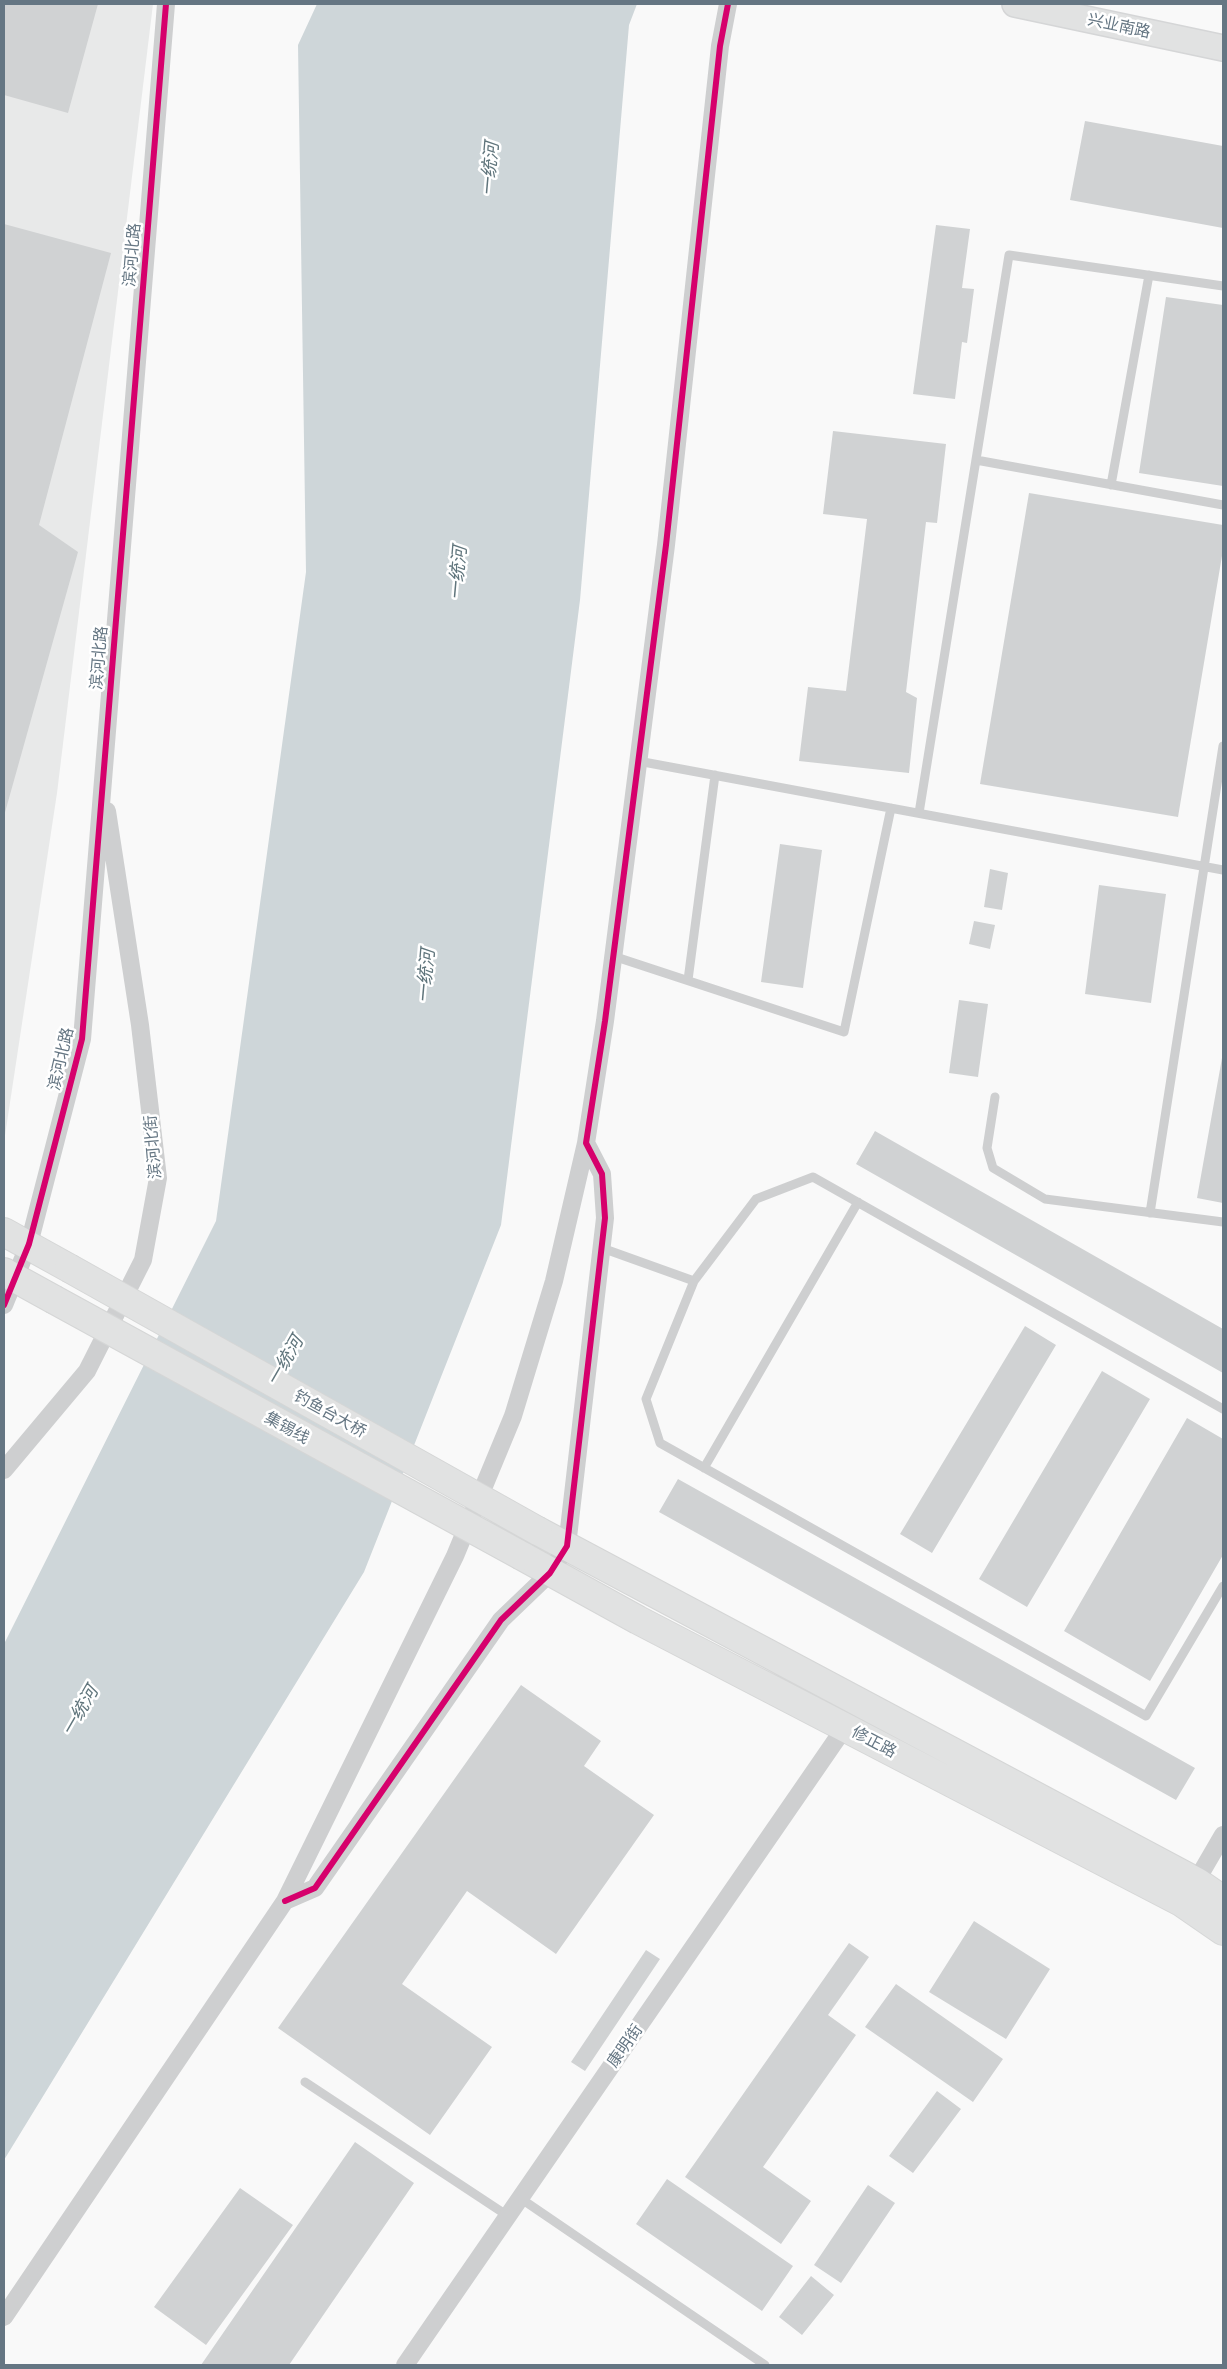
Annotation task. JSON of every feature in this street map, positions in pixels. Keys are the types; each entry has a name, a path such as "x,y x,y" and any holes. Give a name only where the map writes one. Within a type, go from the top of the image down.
{"highway":[{"name":"钓鱼台大桥","path":"4,1232 567,1546"},
{"name":"集锡线","path":"10,1276 522,1556"},
{"name":"修正路","path":"567,1546 1189,1892 1223,1931"},
{"name":"修正路","path":"522,1556 638,1620 845,1727 1189,1892 1223,1900"}],"street":[{"name":"滨河北路","path":"4,1304 10,1276 28,1244 82,1039 166,4"},
{"path":"4,2317 285,1902 455,1556 514,1416 554,1281 586,1143 613,956 667,535 720,46 728,4"},
{"name":"兴业南路","path":"1015,4 1223,48"},
{"name":"滨河北街","path":"4,1470 87,1371 143,1260 158,1178 140,1025 103,782"},
{"path":"285,1902 315,1888 501,1620 550,1573 567,1546 605,1218 602,1174 586,1143"},
{"name":"康明街","path":"405,2365 845,1727"},
{"path":"1189,1892 1223,1834"}],"lane":[{"path":"919,813 1008,255 1223,286"},
{"path":"1111,485 1149,275"},
{"path":"976,460 1223,505"},
{"path":"1150,1213 1223,746"},
{"path":"638,761 1223,870"},
{"path":"688,980 715,775"},
{"path":"613,956 844,1032 891,808"},
{"path":"995,1097 987,1148 993,1168 1045,1199 1223,1222"},
{"path":"1223,1409 813,1177 756,1199 694,1281 646,1399 660,1443 1146,1716 1223,1586"},
{"path":"704,1468 858,1202"},
{"path":"602,1248 694,1281"},
{"path":"305,2082 508,2216"},
{"path":"520,2198 765,2365"}],"shaded area":[{"path":"4,4 153,4 57,793 4,1142"}],"water":[{"name":"一统河","path":"317,4 637,4 629,25 580,600 501,1225 364,1572 4,2160 4,1644 216,1221 306,572 298,45"}],"building":[{"path":"4,4 98,4 68,113 4,95"},
{"path":"1085,121 1223,146 1223,228 1070,200"},
{"path":"4,224 111,253 39,525 78,552 4,816"},
{"path":"936,225 970,229 962,288 974,289 967,343 962,342 955,399 913,394"},
{"path":"1166,297 1223,305 1223,486 1139,473"},
{"path":"833,431 946,444 937,523 926,522 906,692 917,698 909,773 799,761 808,687 846,691 867,519 823,514"},
{"path":"1029,493 1223,525 1223,550 1178,817 980,784"},
{"path":"780,844 822,850 803,988 761,982"},
{"path":"990,869 1008,873 1002,910 984,907"},
{"path":"1099,885 1166,894 1151,1003 1085,994"},
{"path":"974,921 995,925 990,949 969,944"},
{"path":"959,1000 988,1004 978,1077 949,1073"},
{"path":"1223,1058 1223,1203 1197,1198"},
{"path":"875,1131 1223,1329 1223,1373 856,1164"},
{"path":"1025,1326 1056,1345 932,1553 900,1534"},
{"path":"1102,1371 1150,1399 1027,1607 979,1579"},
{"path":"1187,1418 1223,1439 1223,1555 1150,1681 1064,1631"},
{"path":"678,1479 1195,1768 1176,1800 659,1512"},
{"path":"521,1685 601,1741 584,1766 654,1815 556,1954 467,1891 402,1984 492,2047 430,2135 278,2028"},
{"path":"974,1921 1050,1969 1006,2039 929,1992"},
{"path":"849,1943 869,1957 828,2015 856,2035 763,2167 811,2201 781,2244 685,2177"},
{"path":"646,1950 660,1959 585,2071 571,2062"},
{"path":"896,1984 1003,2059 973,2102 865,2027"},
{"path":"937,2091 961,2109 913,2173 889,2156"},
{"path":"355,2142 414,2183 289,2365 201,2365"},
{"path":"667,2179 793,2266 762,2311 636,2224"},
{"path":"868,2185 895,2203 841,2283 814,2265"},
{"path":"240,2188 293,2225 206,2345 154,2307"},
{"path":"811,2276 834,2295 802,2335 779,2317"}],"cycle path":[{"path":"4,1305 29,1244 82,1039 166,4"},
{"path":"285,1901 315,1888 501,1620 550,1573 567,1546 605,1218 602,1174 586,1143 605,1021 666,545 720,46 728,4"}]}
